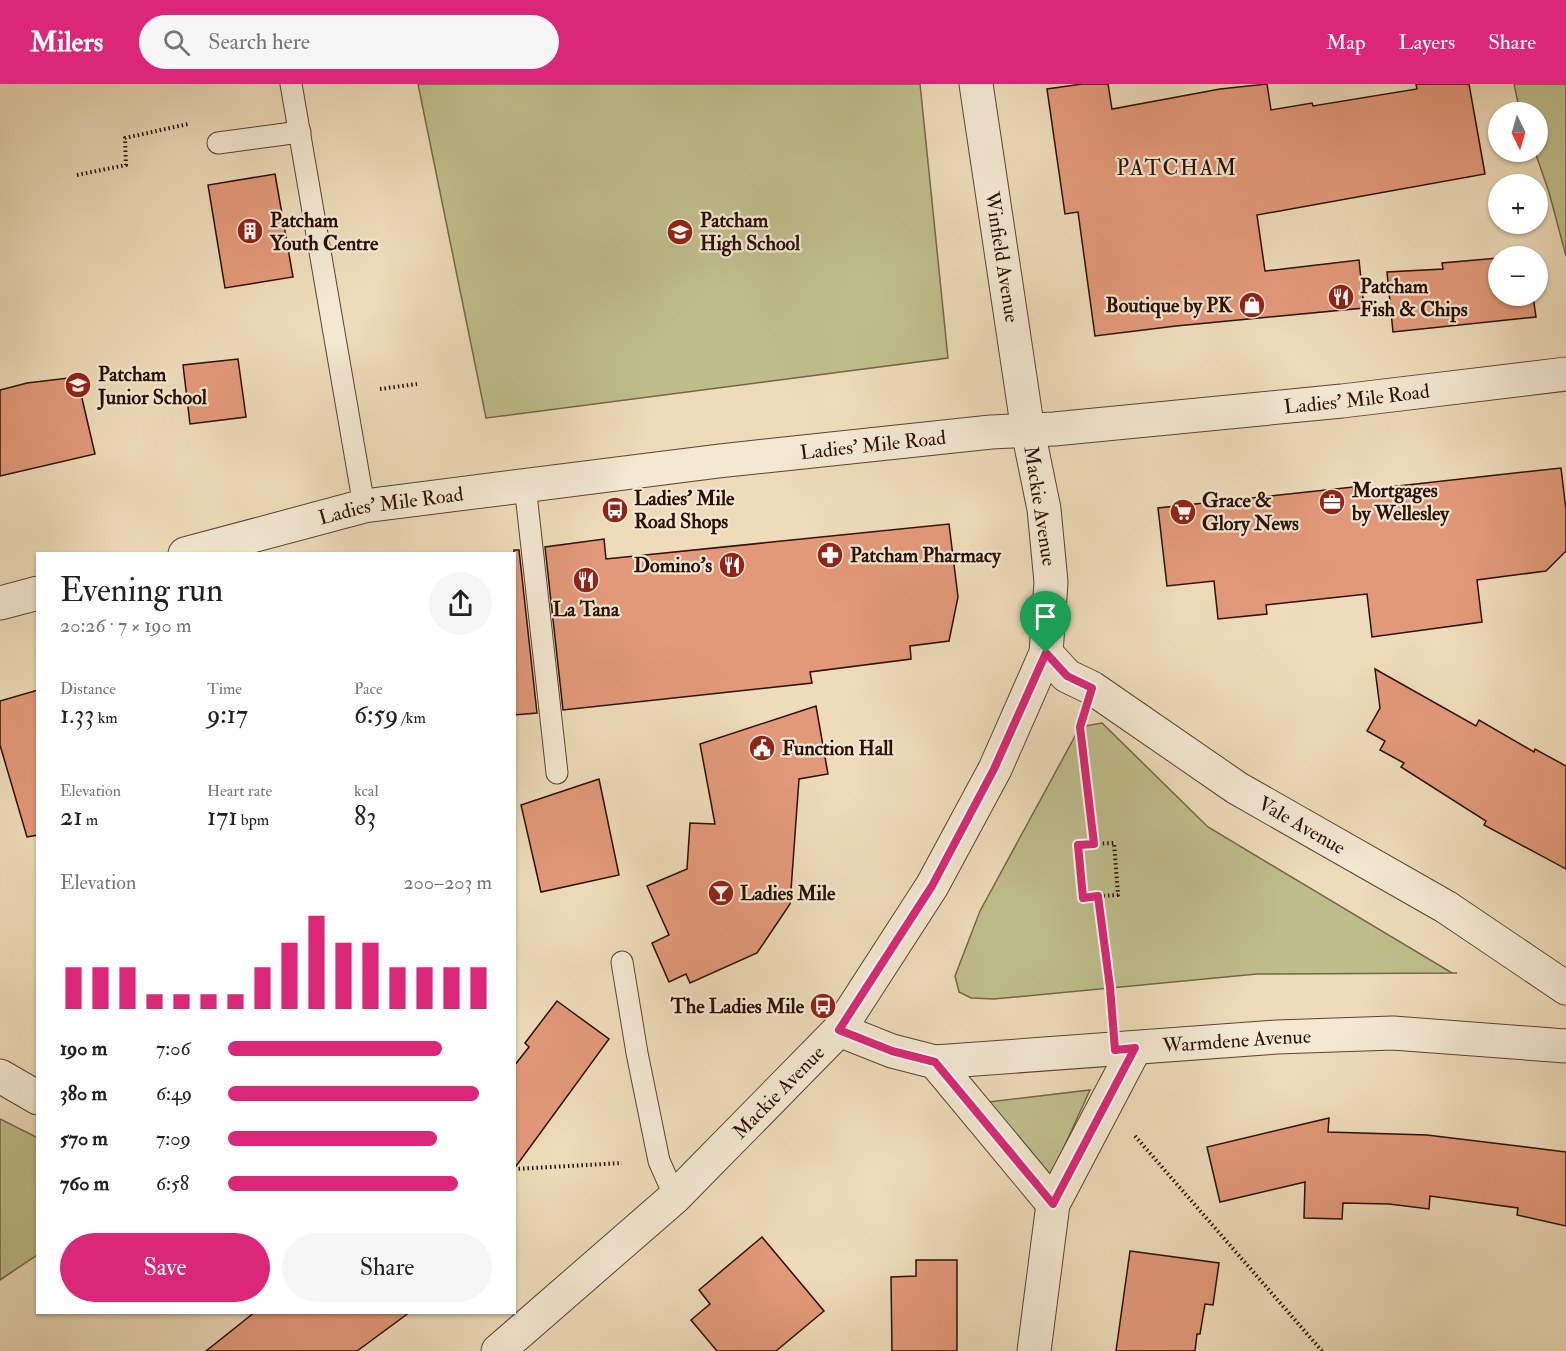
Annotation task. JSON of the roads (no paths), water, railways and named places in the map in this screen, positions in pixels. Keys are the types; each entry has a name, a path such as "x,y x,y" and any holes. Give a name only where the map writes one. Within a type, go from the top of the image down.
{"street":[{"name":"Winfield Avenue","path":"976,84 1028,431"},
{"name":"Ladies' Mile Road","path":"192,552 364,506 525,485 991,432 1028,431 1342,401 1566,374"},
{"name":"Mackie Avenue","path":"498,1351 675,1197 839,1030 932,886 994,769 1046,653 1051,582 1044,509 1028,431"},
{"path":"0,603 36,594"},
{"name":"Vale Avenue","path":"1046,653 1067,676 1092,688 1237,788 1446,907 1566,988"},
{"name":"Warmdene Avenue","path":"839,1030 892,1051 935,1062 1277,1037 1393,1033 1566,1046"},
{"path":"1034,1351 1053,1204 1106,1105 1125,1049"},
{"path":"935,1062 1053,1204"},
{"path":"0,1076 36,1097"}],"lane":[{"path":"291,84 364,506"},
{"path":"218,143 300,132"},
{"path":"525,485 557,773"},
{"path":"622,962 637,1053 659,1161 675,1197"}],"place":[{"name":"Patcham Youth Centre","path":"250,231"},
{"name":"Patcham High School","path":"680,232"},
{"name":"Patcham Fish & Chips","path":"1341,297"},
{"name":"Boutique by PK","path":"1252,305"},
{"name":"Patcham Junior School","path":"78,385"},
{"name":"Mortgages by Wellesley","path":"1332,502"},
{"name":"Ladies' Mile Road Shops","path":"615,510"},
{"name":"Grace & Glory News","path":"1183,512"},
{"name":"Patcham Pharmacy","path":"830,555"},
{"name":"Domino's","path":"732,565"},
{"name":"La Tana","path":"586,580"},
{"name":"Function Hall","path":"762,748"},
{"name":"Ladies Mile","path":"721,893"},
{"name":"The Ladies Mile","path":"823,1006"}],"district":[{"name":"PATCHAM","path":"1177,168"}]}
